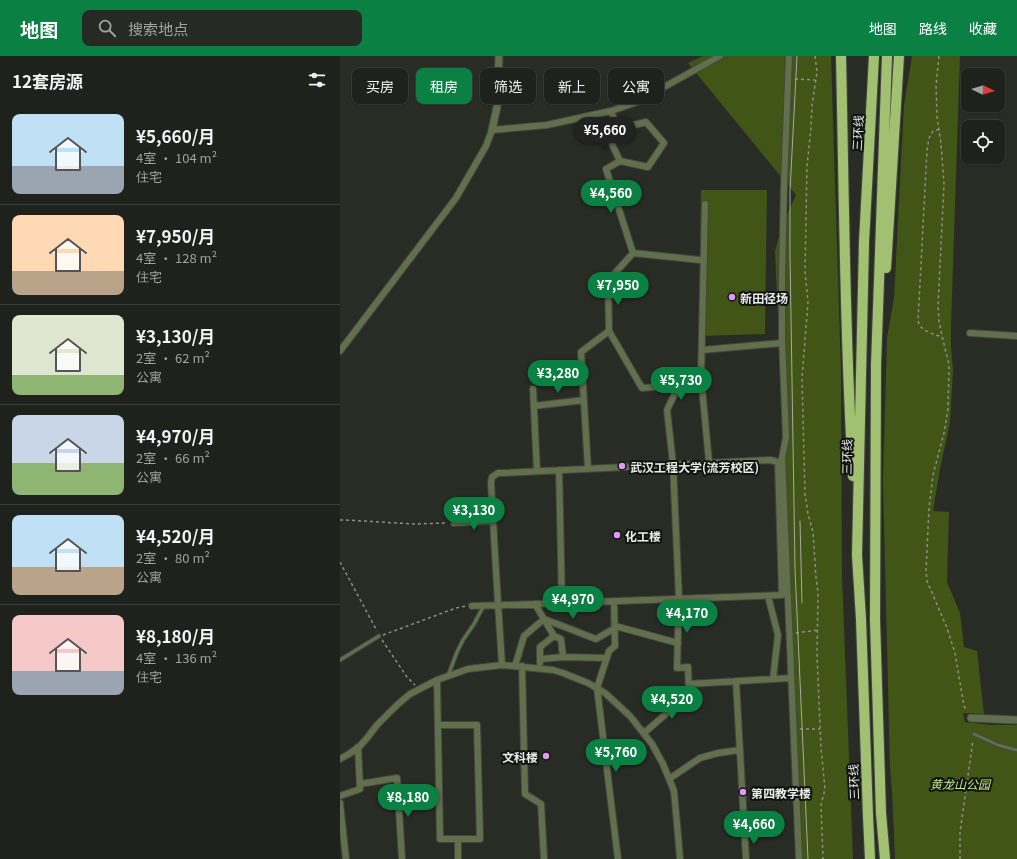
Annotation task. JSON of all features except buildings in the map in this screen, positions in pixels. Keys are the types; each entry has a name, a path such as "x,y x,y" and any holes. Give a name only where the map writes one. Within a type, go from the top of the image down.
{"highway":[{"path":"841,56 846,328 857,555"},
{"path":"885,859 881,807 875,620 876,352 887,56"},
{"path":"876,352 884,300 899,56"},
{"path":"897,100 905,56"},
{"name":"三环线","path":"870,859 861,620 857,555 864,242 874,58"}],"street":[{"path":"340,351 456,198 486,146 492,130 497,107 499,56"},
{"path":"492,130 547,125 611,112 638,102 720,56"},
{"path":"789,56 782,276 782,343 786,437 782,458 799,859"},
{"path":"611,112 618,129"},
{"path":"620,161 607,134 618,129 646,122 664,143 648,167 620,161 606,169 633,254"},
{"path":"705,204 701,377 709,462"},
{"path":"633,254 700,260"},
{"path":"633,254 608,281 609,332 642,388 679,385 701,377"},
{"path":"588,469 581,352 609,332"},
{"path":"970,333 1017,336"},
{"path":"702,350 782,343"},
{"path":"644,733 689,694 688,667 677,668 679,599 673,464 667,410 679,385"},
{"path":"533,389 537,471"},
{"path":"534,406 584,400"},
{"path":"472,606 498,606 782,595 778,462 770,460 709,462 498,473 492,477 490,482 493,521 498,606 502,665"},
{"path":"559,470 562,603"},
{"path":"454,523 493,521"},
{"path":"768,596 778,635 773,679"},
{"path":"614,601 615,646 609,650 597,688 618,859"},
{"path":"535,604 554,636 561,639 563,657"},
{"path":"544,619 596,639 615,627 678,643"},
{"path":"544,619 524,636 518,666 525,794 541,804 544,859"},
{"path":"778,635 789,634"},
{"path":"540,669 540,647 554,636"},
{"path":"541,659 563,657 606,658"},
{"path":"340,759 358,747 367,738 377,724 397,704 410,694 437,680 468,669 502,665 553,670 597,688 613,700 630,716 652,744 663,764 674,791 680,859"},
{"path":"689,684 791,678"},
{"path":"437,680 440,839 480,839 477,725 438,725"},
{"path":"736,681 746,859"},
{"path":"971,718 1017,720"},
{"path":"340,796 360,789 358,747"},
{"path":"669,779 700,758 718,753 740,750"},
{"path":"360,784 397,778 402,859"},
{"path":"340,803 346,859"},
{"path":"458,840 458,859"}],"lane":[{"path":"448,676 463,640 474,624 484,605"},
{"path":"340,660 379,636"},
{"path":"974,734 998,745 1017,750"}],"path":[{"path":"815,56 817,72 812,105 807,166 805,272 808,302 802,378 805,494 813,532 818,593 817,655 821,748 825,789 821,805 823,859"},
{"path":"939,56 936,86 937,116 944,184 938,306 939,321 949,365 948,410 932,482 929,508 926,571 927,581 947,628 955,653 964,706 971,718"},
{"path":"793,78 816,80"},
{"path":"939,129 933,131 929,138 927,150 918,321 921,327 938,336 942,336"},
{"path":"340,520 414,524 454,523"},
{"path":"340,562 379,636 407,676 419,689"},
{"path":"379,636 456,608 472,606"},
{"path":"789,634 818,630"},
{"path":"793,730 820,729"},
{"path":"960,859 960,832 974,734"}],"green space":[{"path":"703,56 831,56 841,373 842,576 853,859 802,859 775,251 782,226 796,195 688,63"},
{"name":"黄龙山公园","path":"912,56 960,56 951,325 953,370 950,422 933,511 949,512 947,582 960,613 964,647 977,651 984,714 963,713 965,722 990,725 1017,725 1017,859 895,859 890,769 883,480 887,338 894,298 904,105"},
{"name":"新田径场","path":"701,190 767,190 765,334 699,336"}],"tram line":[{"path":"797,56 790,191 790,254 795,569 808,859"},
{"path":"800,521 802,603"}],"place":[{"name":"新田径场","path":"732,297"},
{"name":"武汉工程大学(流芳校区)","path":"622,466"},
{"name":"化工楼","path":"617,535"},
{"name":"文科楼","path":"546,756"},
{"name":"第四教学楼","path":"743,792"}]}
